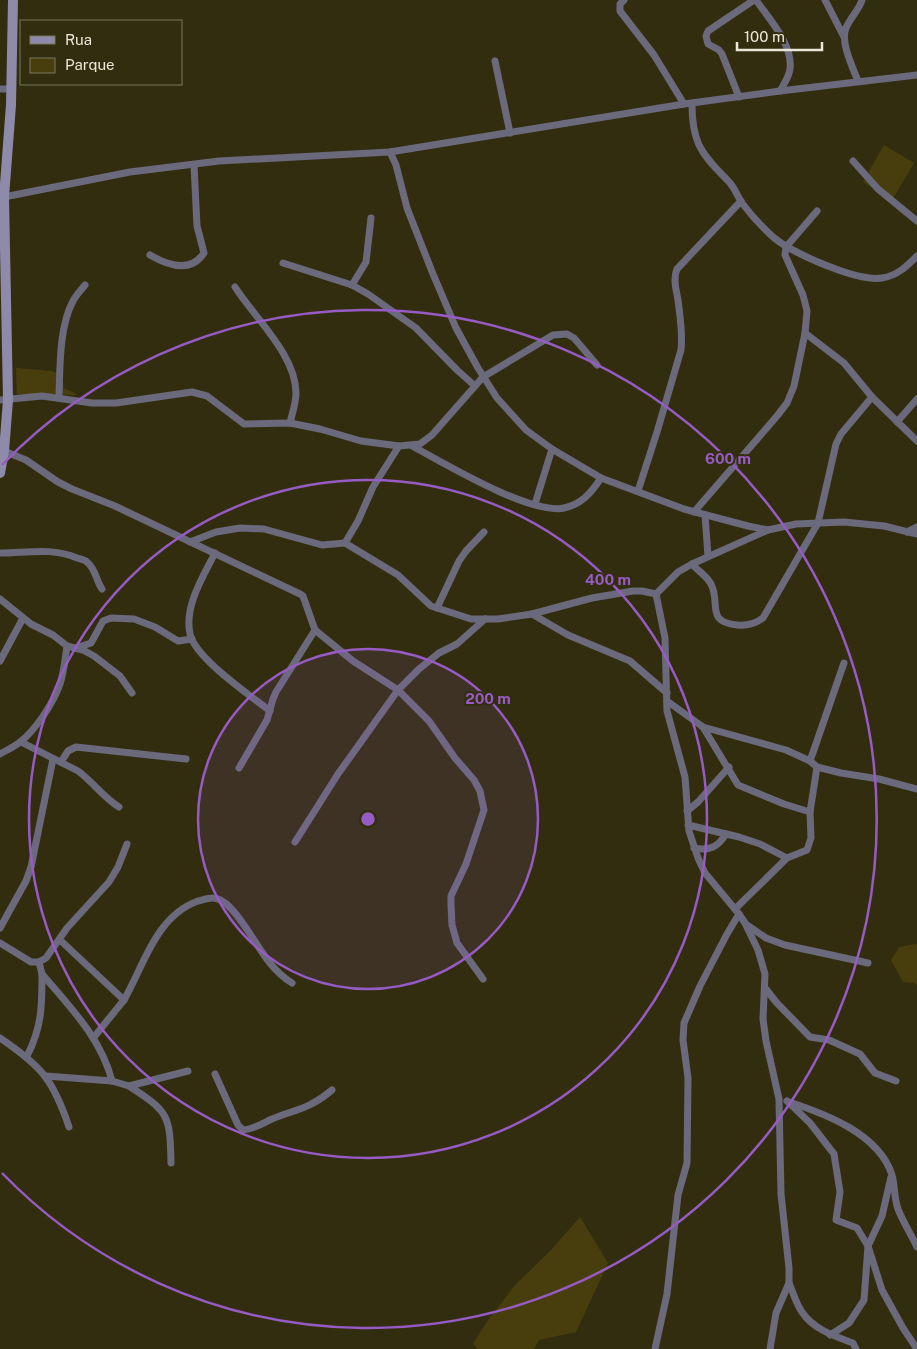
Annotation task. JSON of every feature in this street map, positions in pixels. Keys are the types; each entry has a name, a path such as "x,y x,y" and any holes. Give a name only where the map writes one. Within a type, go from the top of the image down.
{"street":[{"path":"0,472 4,451 2,197 4,151 12,89 13,0"},
{"path":"624,0 620,4 620,11 688,104 699,145 715,168 731,184 741,202 766,230 786,247 820,262 867,278 881,279 891,276 900,272 917,256"},
{"path":"739,96 722,54 719,50 708,44 706,36 708,31 755,0 779,32 788,56 789,73 780,91"},
{"path":"825,0 844,37 858,82"},
{"path":"844,37 846,26 862,0"},
{"path":"495,61 510,133"},
{"path":"2,197 130,172 219,161 390,152 739,96 917,76"},
{"path":"0,89 12,89"},
{"path":"390,152 396,165 407,208 456,328 497,398 526,430 552,449 601,478 694,512 768,530"},
{"path":"853,161 878,189 917,221"},
{"path":"150,254 164,263 180,266 194,262 201,258 204,253 197,226 194,165"},
{"path":"638,491 657,432 682,339 675,274 677,269 741,202"},
{"path":"694,512 777,416 787,403 794,386 805,333 807,311 803,295 785,256 786,247 817,211"},
{"path":"352,285 366,262 371,218"},
{"path":"283,263 352,285 376,299 416,328 475,386"},
{"path":"59,398 67,317 72,303 85,285"},
{"path":"235,287 278,345 294,379 296,400 290,424"},
{"path":"805,333 844,363 872,397 917,441"},
{"path":"4,400 42,396 92,404 116,403 192,392 207,396 244,424 290,424 320,429 361,441 412,446 426,441 483,376 553,335 568,334 574,338 598,365"},
{"path":"692,564 712,586 714,610 721,621 742,626 757,622 763,618 818,522 836,444 846,427 872,397"},
{"path":"897,422 917,399"},
{"path":"345,543 373,487 399,446"},
{"path":"412,446 504,494 535,504 558,508 576,504 587,498 601,478"},
{"path":"535,504 552,449"},
{"path":"4,451 26,460 72,490 115,506 300,594 303,596 315,630 353,661 398,690 429,721 455,758 474,780 483,798 484,810 466,864 451,896 452,925 457,943 483,979"},
{"path":"705,515 708,556"},
{"path":"656,594 678,572 692,564 768,530 796,524 818,522 864,523 917,534"},
{"path":"907,532 917,527"},
{"path":"190,542 227,529 254,528 278,532 322,545 345,543 398,575 426,601 437,608 471,619 498,619 532,614 614,594 642,591 656,594"},
{"path":"437,608 459,561 484,532"},
{"path":"0,553 41,551 69,554 87,562 94,570 98,584 102,589"},
{"path":"215,553 200,583 191,610 189,625 192,639 216,669 270,711"},
{"path":"656,594 665,633 667,710 685,777 688,825 694,848 705,873 745,923 763,962 766,974 763,1019 766,1041 783,1100 781,1194 788,1252 789,1283 802,1313 830,1335 853,1343 856,1349"},
{"path":"0,599 23,618 67,646 86,651 116,672 125,681 132,694"},
{"path":"532,614 568,635 630,661 668,692"},
{"path":"0,661 23,618"},
{"path":"76,648 91,642 103,621 111,618 134,619 155,627 178,641 192,639"},
{"path":"295,842 338,774 398,690 418,669 439,653 457,644 484,619"},
{"path":"239,768 267,720 276,692 315,630"},
{"path":"0,754 21,742 34,728 60,684 67,646"},
{"path":"810,761 844,664"},
{"path":"667,701 702,727 729,767 738,785 784,804 810,812"},
{"path":"702,727 786,750 810,761 817,767 841,774 879,779 917,789"},
{"path":"21,742 86,777 104,796 119,807"},
{"path":"61,762 68,751 76,747 186,759"},
{"path":"0,928 26,881 31,867 53,759"},
{"path":"687,811 729,767"},
{"path":"655,1349 667,1294 678,1195 687,1163 688,1078 683,1040 684,1023 737,911 787,858 808,850 811,838 810,812 817,767"},
{"path":"688,825 760,844 787,858"},
{"path":"694,848 703,850 716,847 726,834"},
{"path":"0,943 31,962 39,962 46,958 67,928 114,876 127,844"},
{"path":"94,1037 124,1000 155,940 171,918 185,906 210,898 220,900 229,907 245,926 272,967 280,976 292,983"},
{"path":"745,923 766,938 784,945 868,963"},
{"path":"60,940 124,1000"},
{"path":"27,1056 39,1029 42,974 39,962"},
{"path":"42,974 94,1037 104,1056 112,1081"},
{"path":"766,988 776,1002 810,1037 829,1040 860,1054 875,1073 896,1082"},
{"path":"0,1038 27,1056 46,1076 54,1087 69,1127"},
{"path":"129,1086 188,1071"},
{"path":"215,1074 238,1125 243,1130 308,1107 332,1090"},
{"path":"46,1076 112,1081 129,1086 153,1102 165,1116 170,1129 171,1162"},
{"path":"783,1100 823,1113 863,1137 880,1151 892,1174 898,1208 917,1247"},
{"path":"783,1100 810,1123 834,1154 840,1192 836,1220 857,1228 868,1246 882,1290 917,1349"},
{"path":"830,1335 849,1323 864,1300 868,1246 882,1216 892,1174"},
{"path":"770,1349 776,1313 789,1283"}],"green space":[{"path":"884,145 914,163 892,200 863,182"},
{"path":"16,368 52,371 62,376 64,388 78,395 17,394"},
{"path":"917,944 917,985 903,982 891,960 899,947"},
{"path":"580,1217 608,1263 576,1332 539,1340 534,1349 478,1349 473,1344 488,1320 516,1284 551,1250"}]}
